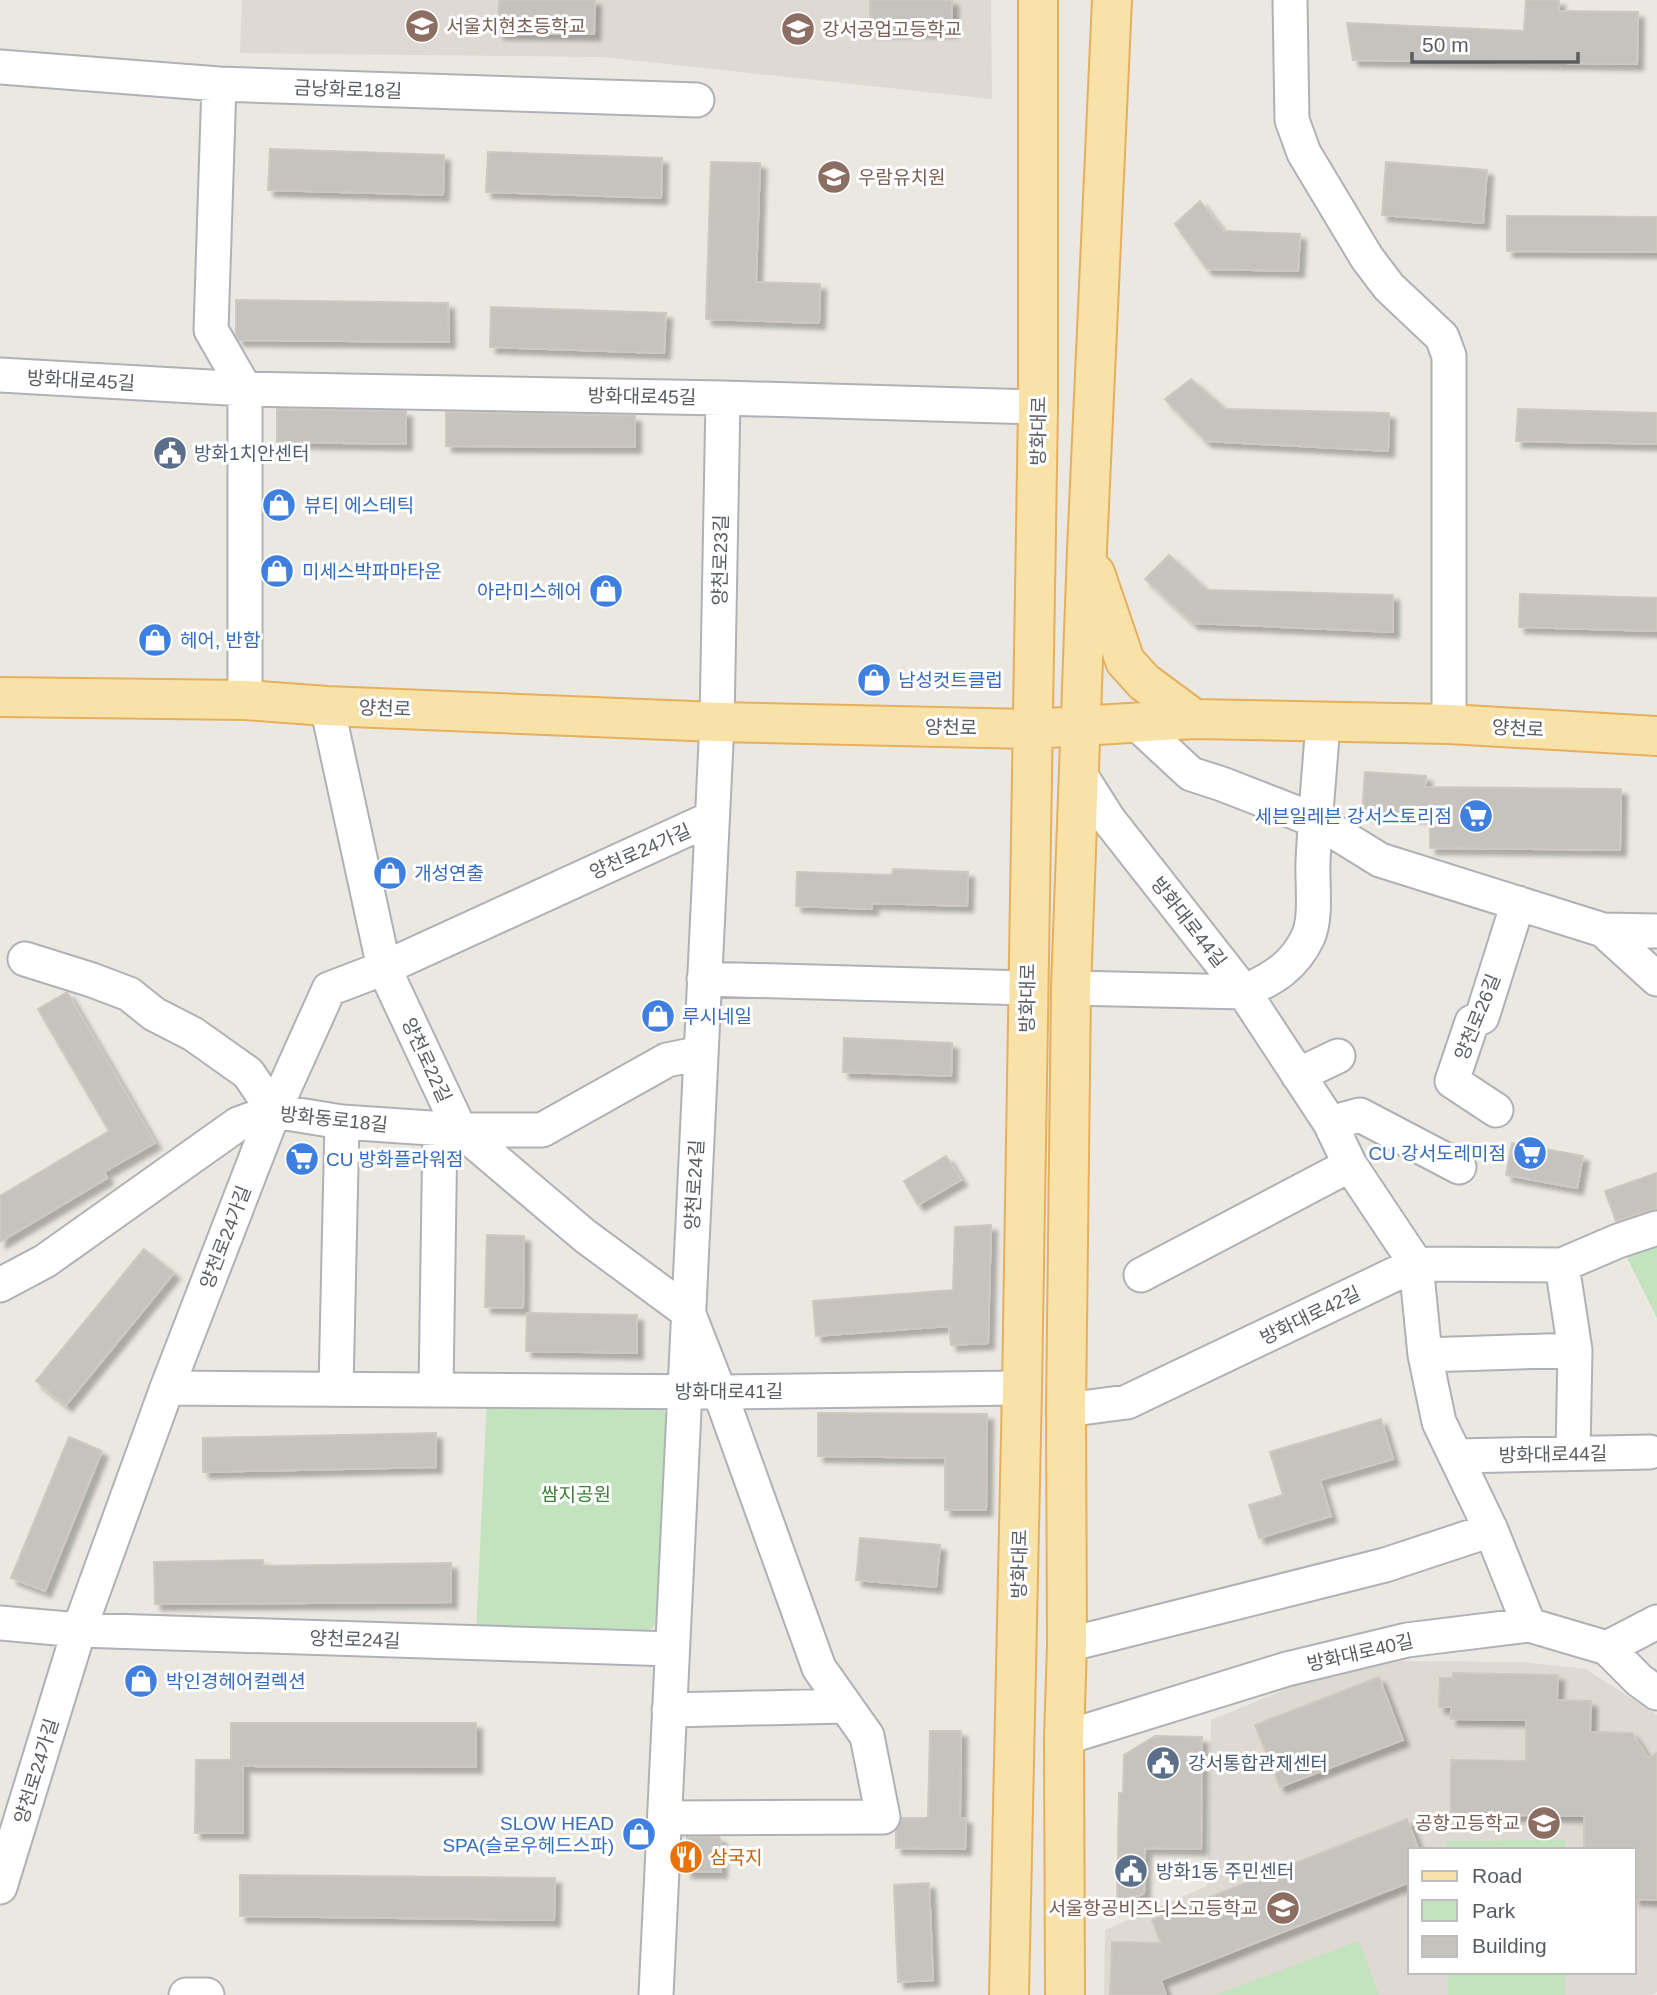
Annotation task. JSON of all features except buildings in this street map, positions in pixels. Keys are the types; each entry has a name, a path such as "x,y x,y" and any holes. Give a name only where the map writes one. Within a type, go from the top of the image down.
{"main road":[{"name":"방화대로","path":"1009,1995 1023,1388 1027,988 1038,407 1038,0"},
{"path":"1065,1995 1064,1738 1067,1645 1066,1410 1071,988 1087,550 1112,0"},
{"path":"1087,550 1125,661 1144,682 1194,719"},
{"name":"양천로","path":"0,697 246,700 327,706 717,722 1032,729 1194,719 1449,724 1657,736"}],"street":[{"path":"1290,0 1292,120 1304,153 1367,258 1389,287 1442,337 1449,356 1449,724"},
{"name":"금낭화로18길","path":"0,68 219,85 697,100"},
{"path":"219,85 211,330 245,389 246,700"},
{"name":"방화대로45길","path":"0,375 245,389 1038,407"},
{"name":"양천로23길","path":"717,722 723,398"},
{"name":"양천로22길","path":"327,706 384,968 450,1129 688,1312"},
{"path":"1071,988 1244,992 1270,981 1289,967 1309,935 1314,895 1313,863 1323,721"},
{"name":"양천로24길","path":"656,1995 717,722"},
{"path":"1135,722 1191,775 1222,784 1317,821 1380,860 1603,930 1657,930"},
{"name":"방화대로44길","path":"1078,771 1109,820 1244,992 1329,1123 1350,1165 1416,1264 1425,1355 1439,1422 1491,1530 1529,1626"},
{"name":"양천로24가길","path":"0,1887 79,1630 167,1388 274,1111 329,989 384,968 712,818"},
{"name":"양천로26길","path":"1496,1110 1452,1081 1472,1022 1482,1017 1518,903"},
{"path":"1603,930 1657,979"},
{"path":"25,960 128,994 154,1014 194,1034 248,1073 274,1111"},
{"path":"705,979 1027,988"},
{"name":"방화동로18길","path":"0,1285 45,1261 237,1124 274,1111 342,1122 450,1129 542,1130 667,1060 701,1053"},
{"path":"1298,1075 1338,1056"},
{"path":"1329,1123 1360,1115 1459,1167"},
{"path":"336,1388 342,1122"},
{"path":"436,1389 450,1129"},
{"path":"1141,1276 1350,1165"},
{"name":"방화대로42길","path":"1066,1410 1127,1402 1416,1264 1562,1265 1657,1228"},
{"path":"1562,1265 1575,1350 1573,1452"},
{"path":"665,1818 883,1817 867,1735 819,1668 688,1312"},
{"path":"1425,1355 1575,1350"},
{"name":"방화대로41길","path":"167,1388 719,1392 1023,1388"},
{"name":"방화대로44길","path":"1457,1456 1650,1452"},
{"path":"1067,1645 1385,1565 1491,1530"},
{"path":"1657,1622 1607,1648 1639,1680 1657,1693"},
{"name":"양천로24길","path":"0,1623 79,1630 672,1649"},
{"name":"방화대로40길","path":"1064,1738 1287,1669 1407,1640 1529,1626 1607,1648"},
{"path":"669,1710 846,1706"},
{"path":"186,1995 207,1995"}],"shaded area":[{"name":"강서공업고등학교","path":"242,0 991,0 992,99 603,57 240,53"},
{"name":"공항고등학교","path":"1400,1661 1522,1662 1586,1669 1657,1715 1657,1992 1652,1995 1104,1995 1105,1930 1207,1886 1211,1720 1301,1683"}],"green space":[{"path":"1657,1238 1657,1318 1623,1250"},
{"name":"쌈지공원","path":"487,1398 650,1399 673,1419 661,1620 636,1641 476,1633"},
{"path":"1565,1840 1565,1848 1447,1848 1447,1841"},
{"path":"1359,1941 1379,1995 1215,1995"},
{"path":"1448,1974 1565,1974 1565,1995 1448,1995"}],"place":[{"name":"서울치현초등학교","path":"422,26"},
{"name":"강서공업고등학교","path":"798,29"},
{"name":"우람유치원","path":"834,177"},
{"name":"방화1치안센터","path":"170,453"},
{"name":"뷰티 에스테틱","path":"279,505"},
{"name":"미세스박파마타운","path":"277,571"},
{"name":"아라미스헤어","path":"606,591"},
{"name":"헤어, 반함","path":"155,640"},
{"name":"남성컷트클럽","path":"874,680"},
{"name":"세븐일레븐 강서스토리점","path":"1476,816"},
{"name":"개성연출","path":"390,873"},
{"name":"루시네일","path":"658,1016"},
{"name":"CU 강서도레미점","path":"1530,1153"},
{"name":"CU 방화플라워점","path":"302,1159"},
{"name":"박인경헤어컬렉션","path":"141,1681"},
{"name":"강서통합관제센터","path":"1163,1763"},
{"name":"공항고등학교","path":"1544,1823"},
{"name":"SLOW HEAD SPA(슬로우헤드스파)","path":"639,1834"},
{"name":"삼국지","path":"686,1857"},
{"name":"방화1동 주민센터","path":"1131,1871"},
{"name":"서울항공비즈니스고등학교","path":"1283,1908"}]}
